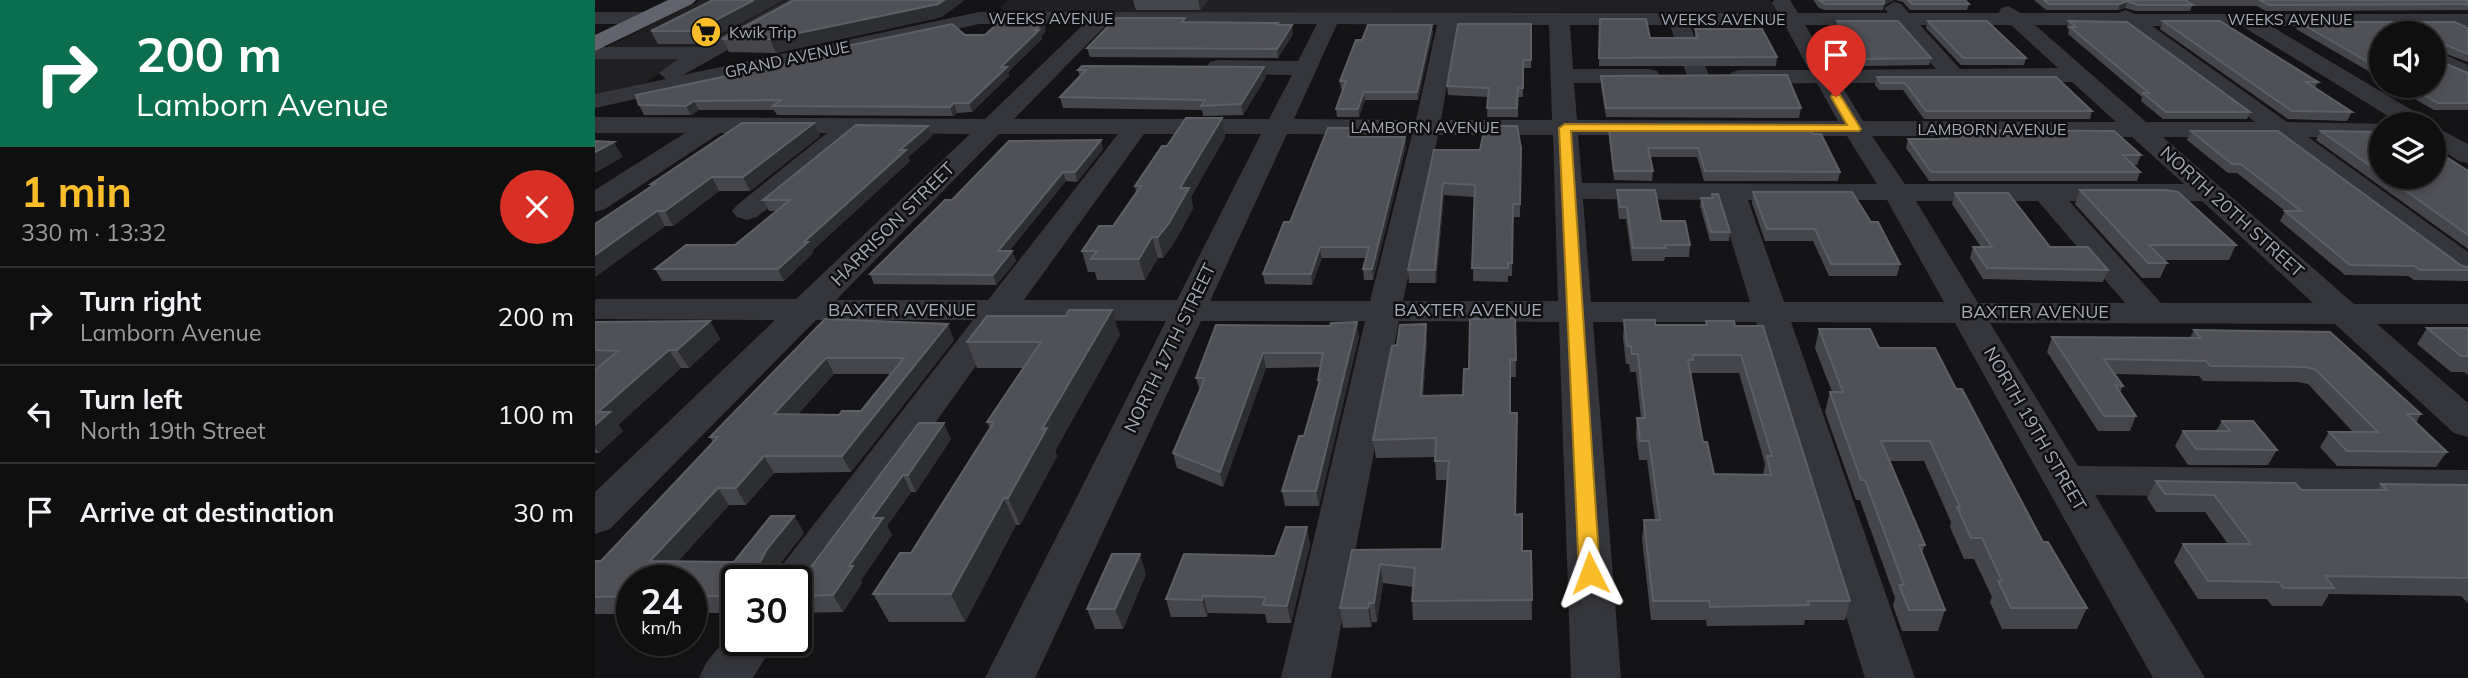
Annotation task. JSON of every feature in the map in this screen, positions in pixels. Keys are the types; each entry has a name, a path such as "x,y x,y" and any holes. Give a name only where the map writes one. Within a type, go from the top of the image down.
{"highway":[{"path":"595,44 665,0"},
{"path":"595,33 685,0"}],"street":[{"path":"670,85 668,75 803,0"},
{"path":"979,18 1001,0"},
{"path":"1887,0 1954,76"},
{"path":"2104,0 2468,267"},
{"path":"2214,0 2399,112"},
{"path":"2325,0 2369,23"},
{"path":"2435,0 2468,17"},
{"name":"WEEKS AVENUE","path":"979,18 1677,19 1786,10 1904,19 2006,10 2130,19 2363,20 2468,17"},
{"name":"NORTH 19TH STREET","path":"1786,10 1855,129 1897,193 2180,678"},
{"name":"NORTH 20TH STREET","path":"2006,10 2345,313 2453,397 2468,425"},
{"path":"595,18 638,18"},
{"name":"GRAND AVENUE","path":"595,101 979,18"},
{"name":"HARRISON STREET","path":"595,519 1102,18"},
{"path":"1306,678 1384,310 1427,127 1448,18"},
{"name":"NORTH 17TH STREET","path":"1010,678 1329,19"},
{"path":"1559,19 1595,678"},
{"path":"1677,19 1698,76"},
{"path":"595,53 706,53"},
{"path":"2446,63 2468,74"},
{"path":"1053,66 1086,66"},
{"path":"1196,67 1306,68"},
{"path":"1562,76 2079,75"},
{"name":"LAMBORN AVENUE","path":"595,125 2369,130"},
{"path":"595,203 713,126"},
{"path":"747,211 852,126"},
{"path":"808,565 1136,127"},
{"path":"2446,131 2468,130"},
{"path":"2446,140 2468,155"},
{"path":"1569,191 2211,193"},
{"path":"1731,192 1773,311 1890,678"},
{"path":"2046,193 2151,312"},
{"name":"BAXTER AVENUE","path":"603,315 806,310 2468,314"},
{"path":"2065,480 2468,485"},
{"path":"725,678 741,656"}],"shaded area":[{"path":"701,0 795,0 661,72 646,83 595,97 595,53"},
{"path":"1008,0 1770,0 1776,12 1005,12 1000,8"}],"building":[{"path":"713,0 754,0 695,31 651,31"},
{"path":"794,0 944,0 938,4 770,39 722,39"},
{"path":"1819,0 1884,0 1884,4 1825,4"},
{"path":"1908,0 1965,0 1969,4 1912,4"},
{"path":"2044,0 2185,0 2193,5 2138,5 2127,1 2120,4 2048,4"},
{"path":"2260,0 2468,0 2468,4 2269,5"},
{"path":"1116,18 1185,18 1182,22 1292,25 1277,49 1087,48"},
{"path":"1600,19 1646,19 1650,38 1698,38 1695,29 1762,29 1777,57 1599,58"},
{"path":"1837,21 1898,21 1931,58 1864,59"},
{"path":"1928,21 1987,21 2026,58 1963,58"},
{"path":"2069,21 2127,22 2250,112 2166,112 2143,93 2149,93 2070,27 2076,27"},
{"path":"2163,21 2220,21 2318,82 2306,82 2352,112 2292,111"},
{"path":"2299,22 2369,22 2369,62"},
{"path":"2446,22 2455,22 2468,28 2468,54 2446,45"},
{"path":"998,23 1044,23 1001,67 1007,67 969,103 954,103 950,107 773,106 781,100 694,101 686,106 639,105 636,95 838,53 837,48 952,24 965,35 985,35"},
{"path":"1458,24 1531,24 1531,60 1523,60 1523,88 1518,88 1517,108 1487,108 1489,88 1447,86"},
{"path":"1368,25 1432,25 1417,92 1364,92 1358,109 1336,109 1346,81 1340,81 1356,40 1362,40"},
{"path":"2446,64 2468,73 2468,103 2438,103 2429,98 2446,98"},
{"path":"1082,66 1264,67 1241,104 1201,106 1205,100 1060,97 1086,70 1078,70"},
{"path":"1787,75 1801,108 1606,108 1601,76"},
{"path":"1877,77 2056,77 2092,111 1926,111 1905,83 1881,83"},
{"path":"1186,118 1222,118 1180,188 1189,188 1169,223 1158,237 1152,237 1139,259 1091,259 1097,251 1082,251 1099,226 1113,226 1141,186 1135,186 1162,146 1167,146"},
{"path":"742,123 814,123 743,177 712,177 665,211 657,211 595,255 595,224"},
{"path":"856,125 928,126 900,150 906,150 778,269 655,269 686,245 735,245 790,200 763,200"},
{"path":"1485,126 1517,126 1521,148 1520,204 1513,204 1512,263 1508,263 1508,268 1472,268 1475,185 1443,183 1435,270 1408,270 1434,150 1480,150"},
{"path":"1328,128 1351,128 1348,137 1405,137 1372,269 1363,269 1369,247 1320,247 1311,274 1263,274 1284,222 1290,222"},
{"path":"1609,129 1811,130 1813,134 1821,134 1840,172 1705,171 1698,148 1648,148 1653,171 1614,171"},
{"path":"1941,130 2114,131 2141,155 2123,155 2140,172 1931,172 1908,139 1948,139"},
{"path":"2191,131 2278,131 2462,266 2468,267 2468,270 2350,265 2285,211 2301,211 2241,164 2232,164"},
{"path":"2321,131 2369,132 2369,165"},
{"path":"1101,140 1075,172 1063,172 998,251 1012,251 993,275 870,274 945,200 952,200 1009,141"},
{"path":"595,141 614,142 595,152"},
{"path":"2446,157 2468,171 2468,235 2403,189 2446,189"},
{"path":"1617,190 1655,190 1661,221 1685,221 1690,245 1633,248 1627,207 1620,207"},
{"path":"2080,190 2178,192 2236,245 2149,245 2167,263 2148,263"},
{"path":"1753,192 1852,192 1871,222 1878,222 1900,264 1831,264 1815,229 1767,229"},
{"path":"1955,193 2008,193 2050,247 2088,247 2108,270 1987,268 1973,247 1992,247"},
{"path":"1712,194 1718,194 1730,232 1711,232 1701,198 1713,198"},
{"path":"1069,310 1112,310 1042,429 1047,428 1008,498 1004,498 951,594 873,594 900,553 911,553 994,422 987,422 1041,342 967,342 987,316 1066,316"},
{"path":"1515,318 1516,360 1510,360 1510,413 1517,413 1515,515 1522,514 1522,551 1531,551 1532,600 1412,601 1415,568 1380,564 1374,603 1369,603 1368,608 1340,608 1352,550 1442,549 1449,461 1435,461 1436,438 1373,440 1392,346 1397,345 1400,325 1426,324 1421,396 1463,395 1464,369 1469,369 1470,319"},
{"path":"825,319 948,324 842,456 764,456 736,488 718,488 650,561 734,562 771,516 794,516 767,549 759,564 767,565 721,565 721,596 707,596 707,565 616,565 616,596 595,597 595,561 601,561 718,437 710,437","holes":["826,358 904,358 861,411 842,411 839,415 774,414"]},
{"path":"1624,320 1655,320 1655,325 1707,325 1706,321 1734,321 1735,326 1763,326 1850,601 1808,601 1809,605 1710,607 1709,601 1653,601 1644,520 1660,520 1649,441 1640,441 1637,418 1645,418 1638,354 1632,354 1631,346 1627,346","holes":["1693,355 1741,355 1772,456 1767,456 1771,475 1714,474 1707,442 1703,442 1688,360 1693,360"]},
{"path":"710,321 677,350 669,350 598,412 610,412 595,425 595,370 618,351 595,350 595,322"},
{"path":"1357,322 1316,491 1282,491 1299,436 1304,436 1320,380 1323,353 1263,353 1220,472 1173,453 1205,378 1196,378 1216,325 1330,326 1331,323"},
{"path":"2427,328 2468,328 2468,356 2461,356"},
{"path":"1819,329 1870,329 1879,348 1935,348 1956,389 1962,389 2043,542 2048,542 2087,608 2011,608 1982,538 1971,538 1930,441 1881,441 1925,545 1919,545 1945,610 1909,610 1899,585 1904,585 1865,480 1861,480 1830,392 1843,392"},
{"path":"2194,330 2330,332 2421,414 2407,414 2447,452 2347,451 2329,432 2378,432 2316,370 2306,367 2210,366 2206,361 2104,359 2123,386 2115,385 2136,416 2104,416 2052,337 2201,338"},
{"path":"2222,421 2253,421 2277,450 2196,449 2183,431 2230,431"},
{"path":"919,423 944,423 908,475 903,475 872,518 883,518 849,566 853,566 833,595 812,596 812,566"},
{"path":"2156,481 2295,483 2301,490 2387,490 2381,484 2468,485 2468,578 2325,576 2334,588 2283,588 2279,582 2208,581 2183,544 2251,544 2214,495 2165,494"},
{"path":"1286,527 1307,527 1287,606 1263,605 1265,597 1203,596 1202,600 1166,599 1184,554 1275,556"},
{"path":"1112,554 1140,554 1115,609 1087,609"}],"place":[{"name":"Kwik Trip","path":"706,32"}],"route":[{"path":"1590,573 1565,128 1855,129 1836,97"}]}
